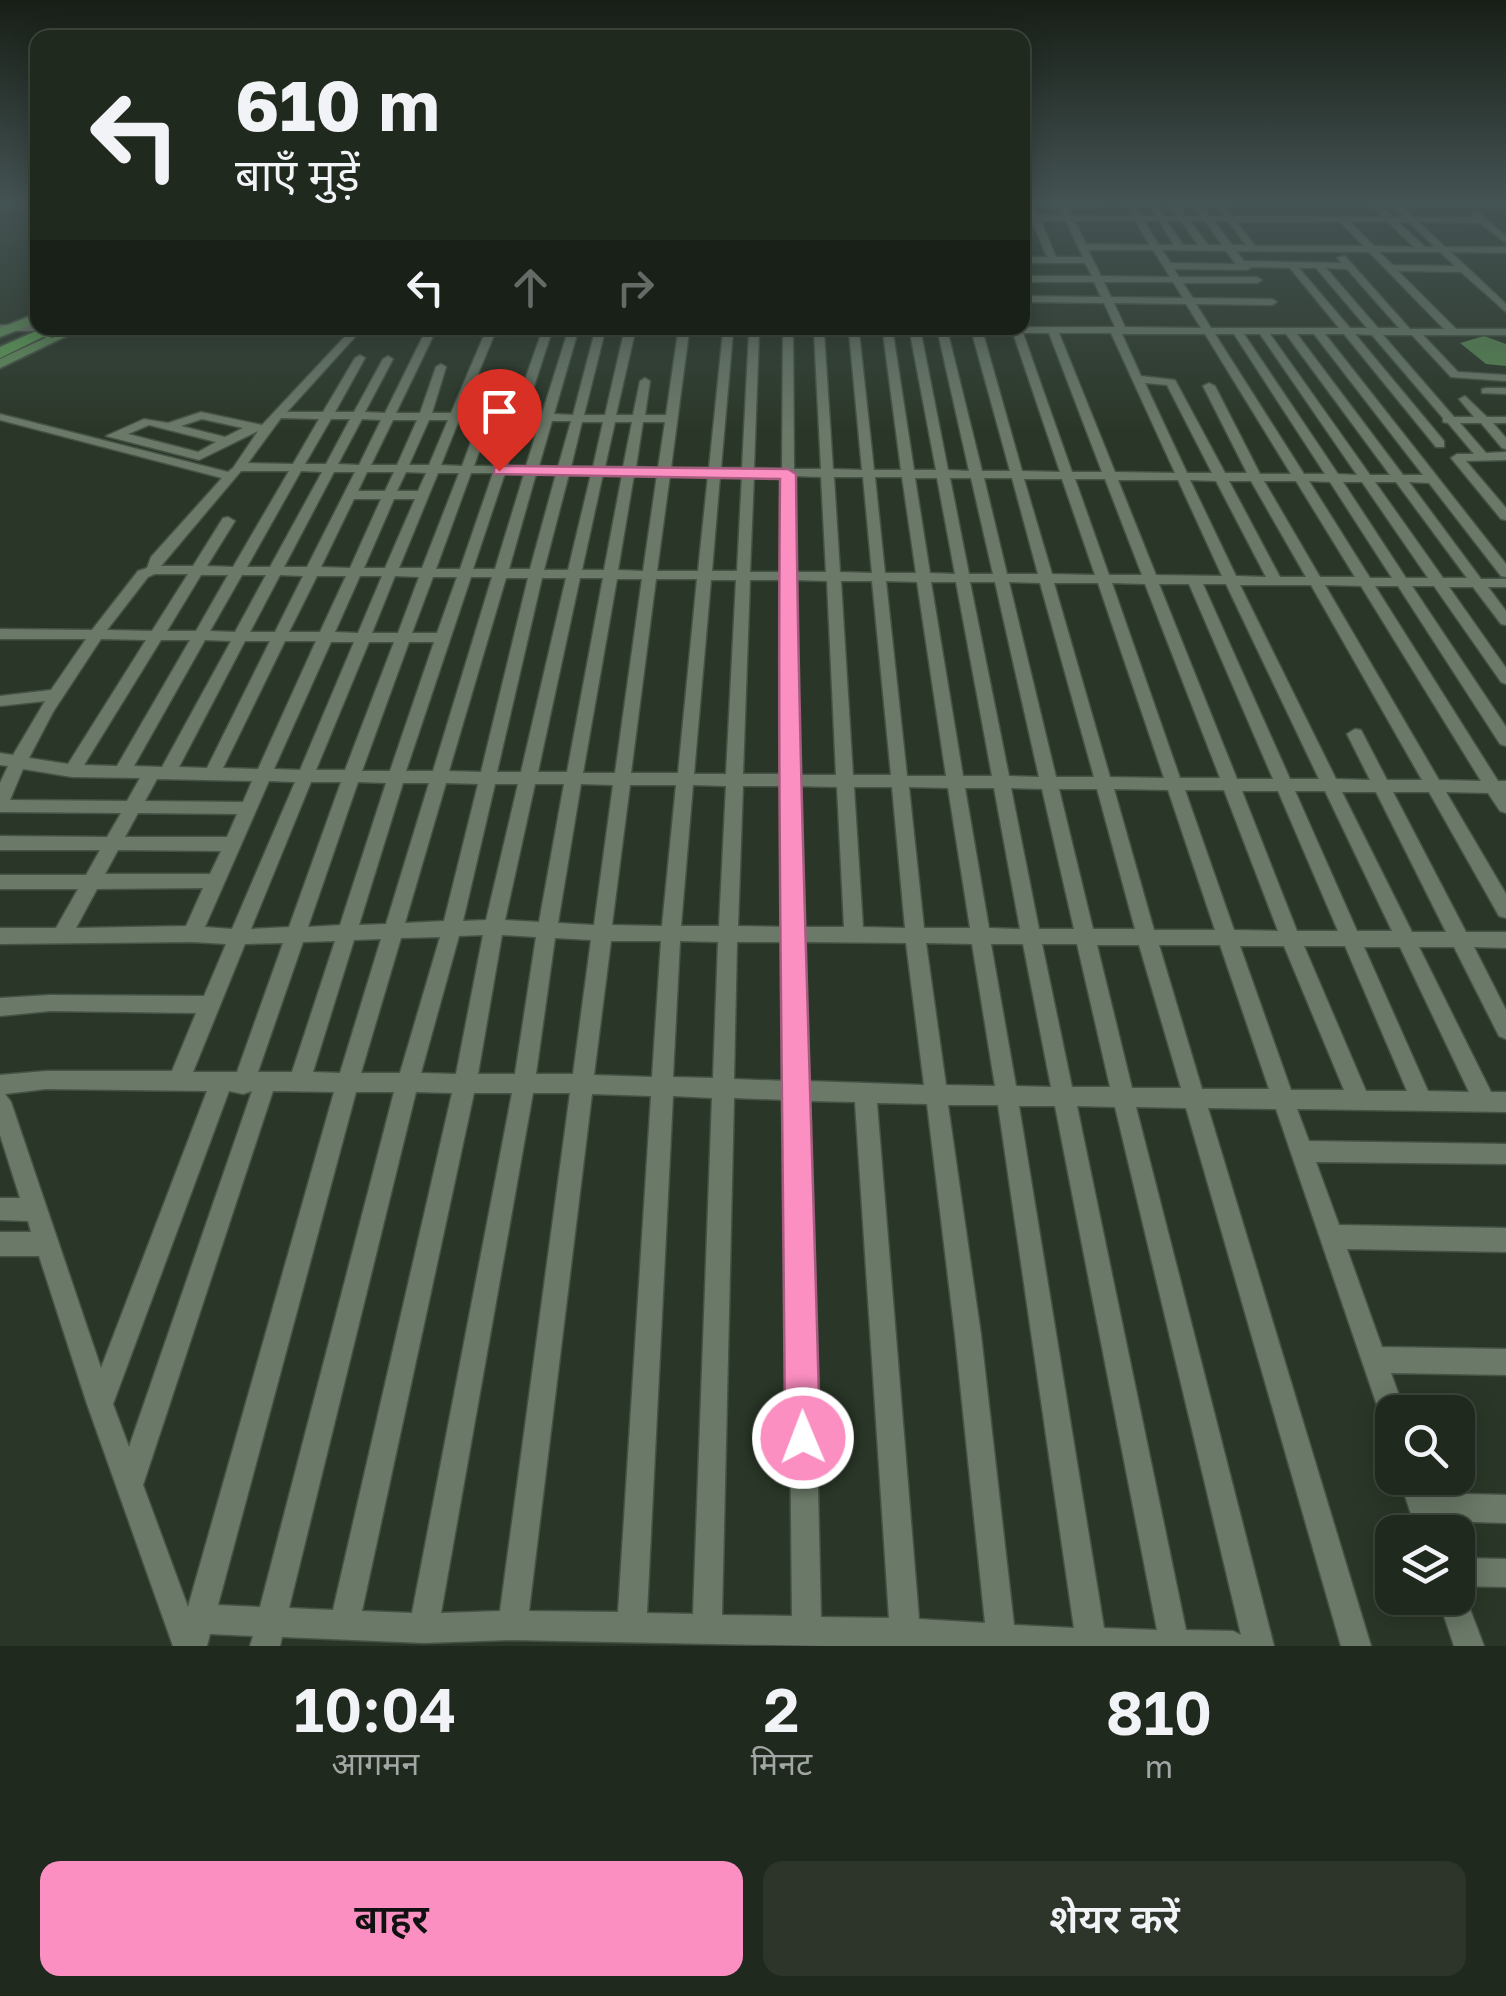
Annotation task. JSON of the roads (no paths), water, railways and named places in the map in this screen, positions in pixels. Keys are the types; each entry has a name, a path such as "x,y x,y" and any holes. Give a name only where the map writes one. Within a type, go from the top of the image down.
{"highway":[{"path":"0,345 30,335"},
{"path":"0,353 36,335"}],"main road":[{"path":"4,330 30,328"},
{"path":"0,364 41,335"}],"street":[{"path":"0,1085 46,1080 584,1084 1008,1096 1496,1102 1406,940 1230,579 1138,379 1098,278"},
{"path":"1175,278 1364,581 1500,787 1506,807"},
{"path":"1303,278 1440,444"},
{"path":"1328,278 1482,456"},
{"path":"1360,278 1455,374 1506,378"},
{"path":"1401,278 1453,332"},
{"path":"1475,278 1501,299 1506,309"},
{"path":"1030,280 1103,290 1183,290 1272,302"},
{"path":"1183,290 1257,280 1506,622"},
{"path":"1030,298 1103,290 1264,290"},
{"path":"1383,304 1397,304"},
{"path":"1412,304 1426,304"},
{"path":"4,330 30,328"},
{"path":"1030,330 1506,332"},
{"path":"1053,330 1228,782 1359,1100"},
{"path":"1237,331 1506,740"},
{"path":"1263,332 1506,679"},
{"path":"1318,332 1506,573"},
{"path":"331,353 335,335"},
{"path":"116,434 199,456 259,428 276,415 350,335"},
{"path":"213,772 429,335"},
{"path":"178,1082 489,335"},
{"path":"299,1084 542,335"},
{"path":"193,1637 347,1085 572,335"},
{"path":"267,1635 407,1085 452,928 597,335"},
{"path":"344,1626 465,1084 494,927 598,472 624,335"},
{"path":"513,1626 584,1084 599,933 666,474 680,335"},
{"path":"632,1629 671,932 713,474 716,335"},
{"path":"707,1629 722,1089 754,335"},
{"path":"788,335 788,778 807,1631"},
{"path":"819,335 854,934"},
{"path":"854,335 915,934 1001,1638"},
{"path":"889,335 916,538 1059,1411 1091,1641"},
{"path":"915,335 1064,1096 1165,1644"},
{"path":"943,335 1123,1097 1259,1646"},
{"path":"978,335 1147,938 1356,1646"},
{"path":"1019,335 1386,1395"},
{"path":"122,772 360,358"},
{"path":"62,934 132,808 160,772 240,637 388,358"},
{"path":"192,934 425,416 441,367"},
{"path":"1138,379 1171,382 1274,579"},
{"path":"424,1628 524,1084 547,929 645,382"},
{"path":"1209,386 1256,478 1506,911"},
{"path":"1486,391 1504,400"},
{"path":"1466,399 1504,455 1457,458 1499,500 1506,516"},
{"path":"169,426 201,414 259,428"},
{"path":"276,415 672,419"},
{"path":"0,417 230,477"},
{"path":"130,1483 243,1084 352,774 486,417"},
{"path":"1325,419 1506,420"},
{"path":"99,444 143,421 229,442"},
{"path":"0,426 230,477 296,469 1432,480"},
{"path":"152,570 156,560 230,477 259,428"},
{"path":"350,495 421,495"},
{"path":"72,771 228,521"},
{"path":"916,538 953,537"},
{"path":"249,808 0,804 8,761 58,694 96,633 143,574 152,570 1506,583"},
{"path":"1194,579 1422,1101"},
{"path":"0,634 443,638"},
{"path":"0,700 58,694"},
{"path":"1355,734 1506,1030"},
{"path":"8,761 72,771 306,776 687,776 1500,787"},
{"path":"0,843 233,844"},
{"path":"0,882 217,882"},
{"path":"0,936 236,937 494,927 599,933 1506,940"},
{"path":"0,1006 209,1004"},
{"path":"100,1404 243,1084"},
{"path":"864,1093 904,1633"},
{"path":"0,1102 100,1404 193,1637"},
{"path":"1301,1150 1506,1154"},
{"path":"0,1209 36,1210"},
{"path":"1331,1237 1506,1240"},
{"path":"0,1244 47,1244"},
{"path":"1375,1360 1506,1362"},
{"path":"1460,1515 1506,1508"},
{"path":"1475,1572 1506,1573"},
{"path":"1458,1615 1469,1646"},
{"path":"193,1637 267,1635 344,1626 513,1626 807,1631 859,1639 904,1633 1052,1644 1091,1641 1233,1646"}]}
